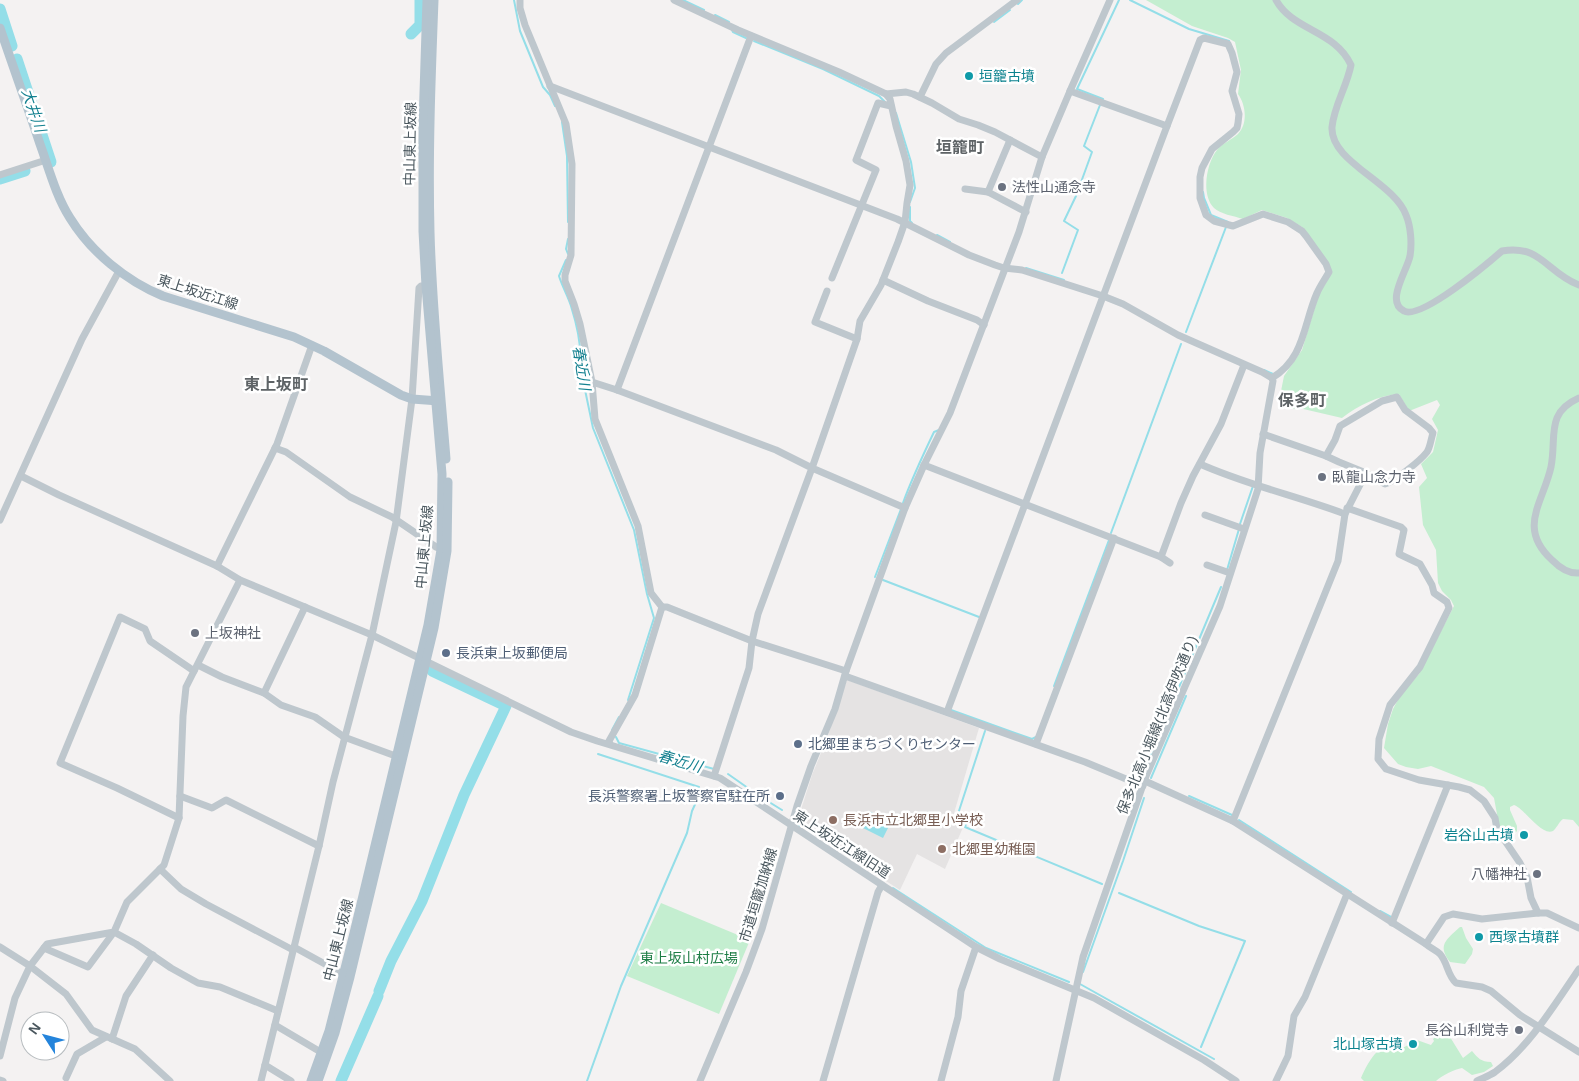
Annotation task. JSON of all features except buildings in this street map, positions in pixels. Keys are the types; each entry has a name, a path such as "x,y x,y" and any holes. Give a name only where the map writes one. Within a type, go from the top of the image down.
{"main road":[{"name":"中山東上坂線","path":"318,1081 424,660 432,605 444,551 449,501 438,401 429,286 423,167 427,0"},
{"name":"中山東上坂線","path":"429,286 430,124 434,0"},
{"name":"東上坂近江線","path":"0,28 51,178 70,218 93,248 119,271 146,289 163,296 294,337 324,351 401,395 412,399 438,401"},
{"name":"中山東上坂線","path":"312,1081 325,1055 352,969 399,758"}],"street":[{"path":"520,0 520,8 525,25 566,124 572,164 572,256 565,275 565,281 574,304 592,382 595,418 638,526 651,593 662,607 667,607 752,641 1144,784 1234,821 1439,953 1446,964 1449,976 1456,983 1482,987 1491,991 1507,1005 1579,1052"},
{"path":"674,0 751,36 839,72 886,94 890,99 890,106 906,161 910,185 906,203 905,222 883,280 860,321 857,339 758,614 749,668 714,776"},
{"path":"920,97 936,64 946,53 1016,0"},
{"name":"市道垣籠加納線","path":"700,1081 762,929 811,766 835,709 845,674 905,508 950,413 1026,212 1042,157 1110,0"},
{"path":"1276,0 1281,10 1287,16 1331,40 1347,56 1351,65 1333,118 1333,135 1339,148 1348,158 1384,186 1399,202 1406,215 1411,237 1410,255 1397,290 1396,301 1398,307 1404,312 1417,312 1465,282 1502,252 1509,250 1521,250 1535,255 1567,281 1579,285"},
{"path":"617,390 751,36"},
{"path":"550,86 905,222 970,255 1004,268 1022,270 1104,293 1178,335 1273,377 1283,371 1299,349 1317,293 1329,272 1326,264 1302,231 1288,222 1263,214 1233,226 1214,221 1206,215 1200,198 1202,168 1212,149 1233,132 1237,128 1238,123 1239,114 1232,91 1236,72 1228,44 1204,38 1200,40 1104,293 947,712"},
{"path":"1070,90 1167,126"},
{"path":"886,94 906,92 920,97 958,119 978,125 1042,157"},
{"path":"832,278 876,170 856,160 878,103 890,106"},
{"path":"988,192 1010,140"},
{"path":"0,175 46,160"},
{"path":"965,188 988,192 1026,212"},
{"path":"0,520 82,338 119,271"},
{"path":"883,280 983,324"},
{"path":"261,1081 344,737 372,635 396,520 412,399 419,288 421,286 429,286"},
{"path":"827,291 814,322 857,339"},
{"path":"217,566 275,448 312,345"},
{"path":"1161,557 1181,503 1221,424 1244,365"},
{"name":"保多北高小堀線(北高伊吹通り)","path":"1056,1081 1075,989 1084,957 1144,784 1220,606 1241,528 1258,486 1273,377"},
{"path":"592,382 776,450 812,468 905,508"},
{"path":"1266,435 1326,456 1366,473 1385,484 1399,477 1428,451 1432,433 1429,428 1405,410 1397,397 1382,401 1340,426 1336,440 1326,456"},
{"path":"1579,398 1568,402 1559,412 1555,422 1550,467 1537,506 1534,527 1538,542 1546,555 1565,570 1579,573"},
{"path":"275,448 286,452 350,497 396,520 444,551"},
{"path":"1200,464 1221,474 1258,486 1401,527 1404,530 1399,554 1420,564 1432,585 1434,593 1448,604 1448,612 1420,666 1390,705 1382,726 1378,759 1386,769 1419,780 1470,790 1484,801 1495,818 1497,829 1527,877 1531,898 1538,913"},
{"path":"924,465 1114,538 1161,557 1170,563"},
{"path":"1234,821 1338,561 1346,511 1366,473"},
{"name":"東上坂近江線旧道","path":"21,476 217,566 240,580 372,635 571,732 720,778 976,947 1094,998 1204,1060 1236,1081"},
{"path":"1205,515 1241,528"},
{"path":"1036,744 1114,538"},
{"path":"1207,566 1230,573"},
{"path":"44,948 88,967 114,932 127,902 164,865 179,818 186,687 240,580"},
{"path":"264,693 305,607"},
{"path":"610,744 635,695 662,607"},
{"path":"179,818 60,763 120,617 145,629 150,641 196,668 264,693 281,705 314,716 344,737 399,758"},
{"path":"1392,923 1448,785"},
{"path":"180,796 212,808 226,800 319,846"},
{"path":"160,869 181,889 206,904 344,974"},
{"path":"823,1081 878,892 882,885"},
{"path":"1276,1081 1288,1056 1294,1016 1305,997 1348,894"},
{"path":"1426,944 1444,917 1453,914 1482,919 1538,913 1547,914 1579,928"},
{"path":"0,1056 15,998 30,966 47,944 114,932 198,983 220,987 278,1011"},
{"path":"0,947 30,966 66,994 92,1030 135,1049 169,1081"},
{"path":"941,1081 958,1017 961,991 976,947"},
{"path":"66,1078 77,1054 109,1038 126,996 153,956"},
{"path":"1477,1081 1494,1072 1522,1046 1539,1027 1579,969"},
{"path":"275,1025 325,1055"},
{"path":"265,1065 291,1081"}],"shaded area":[{"path":"847,680 979,728 952,820 964,825 945,869 917,854 900,890 799,825 798,819 812,775"}],"green space":[{"path":"1146,0 1579,0 1579,827 1573,820 1563,819 1553,831 1549,832 1538,826 1514,805 1510,807 1510,810 1517,826 1517,831 1515,833 1507,832 1499,825 1494,798 1484,787 1431,766 1418,769 1398,764 1384,748 1393,709 1400,696 1419,674 1454,606 1438,583 1436,550 1423,525 1419,487 1427,478 1421,464 1433,452 1438,430 1432,419 1440,405 1437,400 1409,411 1399,394 1369,402 1342,418 1299,408 1292,409 1279,401 1284,376 1302,350 1319,294 1331,274 1302,227 1287,218 1262,210 1243,219 1227,215 1214,208 1207,195 1206,188 1210,163 1219,148 1238,134 1245,120 1243,103 1238,94 1241,70 1235,42 1192,26"},
{"name":"東上坂山村広場","path":"661,903 750,940 719,1014 627,976"},
{"path":"1462,927 1473,949 1465,964 1450,962 1444,951 1447,939"},
{"path":"1441,1032 1450,1037 1463,1058 1472,1051 1480,1059 1491,1062 1493,1066 1484,1072 1472,1075 1462,1068 1452,1071 1436,1081 1364,1081 1361,1078 1371,1059 1383,1048 1388,1047 1399,1050 1417,1040 1431,1045 1434,1041 1433,1039"}],"water":[{"path":"869,811 877,815 875,820 889,826 883,838 861,827"}],"waterway":[{"path":"411,34 420,25 420,0"},
{"name":"春近川","path":"514,0 520,31 543,87 550,95 555,106"},
{"path":"683,0 704,10"},
{"path":"1018,4 1022,0"},
{"path":"1102,100 1077,89 1119,0"},
{"path":"1130,0 1189,29 1229,41"},
{"name":"大井川","path":"0,9 12,46"},
{"path":"994,22 1010,10"},
{"path":"715,15 729,22"},
{"path":"732,30 746,38"},
{"path":"754,41 823,69 879,96 885,102"},
{"name":"大井川","path":"17,59 51,162"},
{"path":"1062,273 1078,230 1064,221 1076,196 1092,152 1084,146 1100,105"},
{"path":"896,113 911,162 915,188 910,202"},
{"name":"春近川","path":"562,122 567,156 568,222"},
{"name":"大井川","path":"0,179 25,171"},
{"path":"1203,192 1211,215 1228,222"},
{"path":"910,207 910,221 912,223"},
{"path":"1186,332 1226,227"},
{"path":"937,235 950,242"},
{"name":"春近川","path":"568,239 566,249 568,254"},
{"name":"春近川","path":"566,260 559,276 570,302 577,328 580,344 580,366 593,428 634,530 647,594 654,618 628,700"},
{"path":"1026,268 1064,280"},
{"path":"1111,533 1181,344"},
{"path":"1264,370 1273,374"},
{"path":"903,503 934,432 939,430"},
{"path":"1240,524 1253,486"},
{"path":"875,577 901,509"},
{"path":"1227,570 1239,529"},
{"path":"1054,686 1109,540"},
{"path":"883,580 979,617"},
{"path":"1140,780 1221,587"},
{"path":"379,991 391,961 422,901 464,795 506,706 432,671"},
{"path":"1151,778 1186,696"},
{"path":"951,710 1032,739 1036,737"},
{"name":"春近川","path":"612,730 619,717"},
{"path":"985,731 956,820 966,824 965,827 1102,884"},
{"name":"春近川","path":"616,737 619,743 714,769"},
{"path":"587,1081 621,986 687,833 692,811 698,798 699,787 598,754"},
{"name":"春近川","path":"728,774 755,793"},
{"path":"1189,796 1232,815"},
{"name":"春近川","path":"761,797 782,810"},
{"path":"1083,972 1144,798"},
{"path":"1239,820 1351,892"},
{"name":"春近川","path":"797,822 799,827"},
{"path":"893,888 986,948 1069,982"},
{"path":"1119,893 1199,926 1245,941 1201,1047"},
{"path":"1380,911 1391,917"},
{"path":"1080,984 1214,1059"},
{"path":"341,1081 378,996"}],"place":[{"name":"垣籠古墳","path":"969,76"},
{"name":"法性山通念寺","path":"1002,187"},
{"name":"臥龍山念力寺","path":"1322,477"},
{"name":"上坂神社","path":"195,633"},
{"name":"長浜東上坂郵便局","path":"446,653"},
{"name":"北郷里まちづくりセンター","path":"798,744"},
{"name":"長浜警察署上坂警察官駐在所","path":"780,796"},
{"name":"長浜市立北郷里小学校","path":"833,820"},
{"name":"岩谷山古墳","path":"1524,835"},
{"name":"北郷里幼稚園","path":"942,849"},
{"name":"八幡神社","path":"1537,874"},
{"name":"西塚古墳群","path":"1479,937"},
{"name":"長谷山利覚寺","path":"1519,1030"},
{"name":"北山塚古墳","path":"1413,1044"}],"district":[{"name":"垣籠町","path":"960,147"},
{"name":"東上坂町","path":"276,384"},
{"name":"保多町","path":"1302,400"}]}
